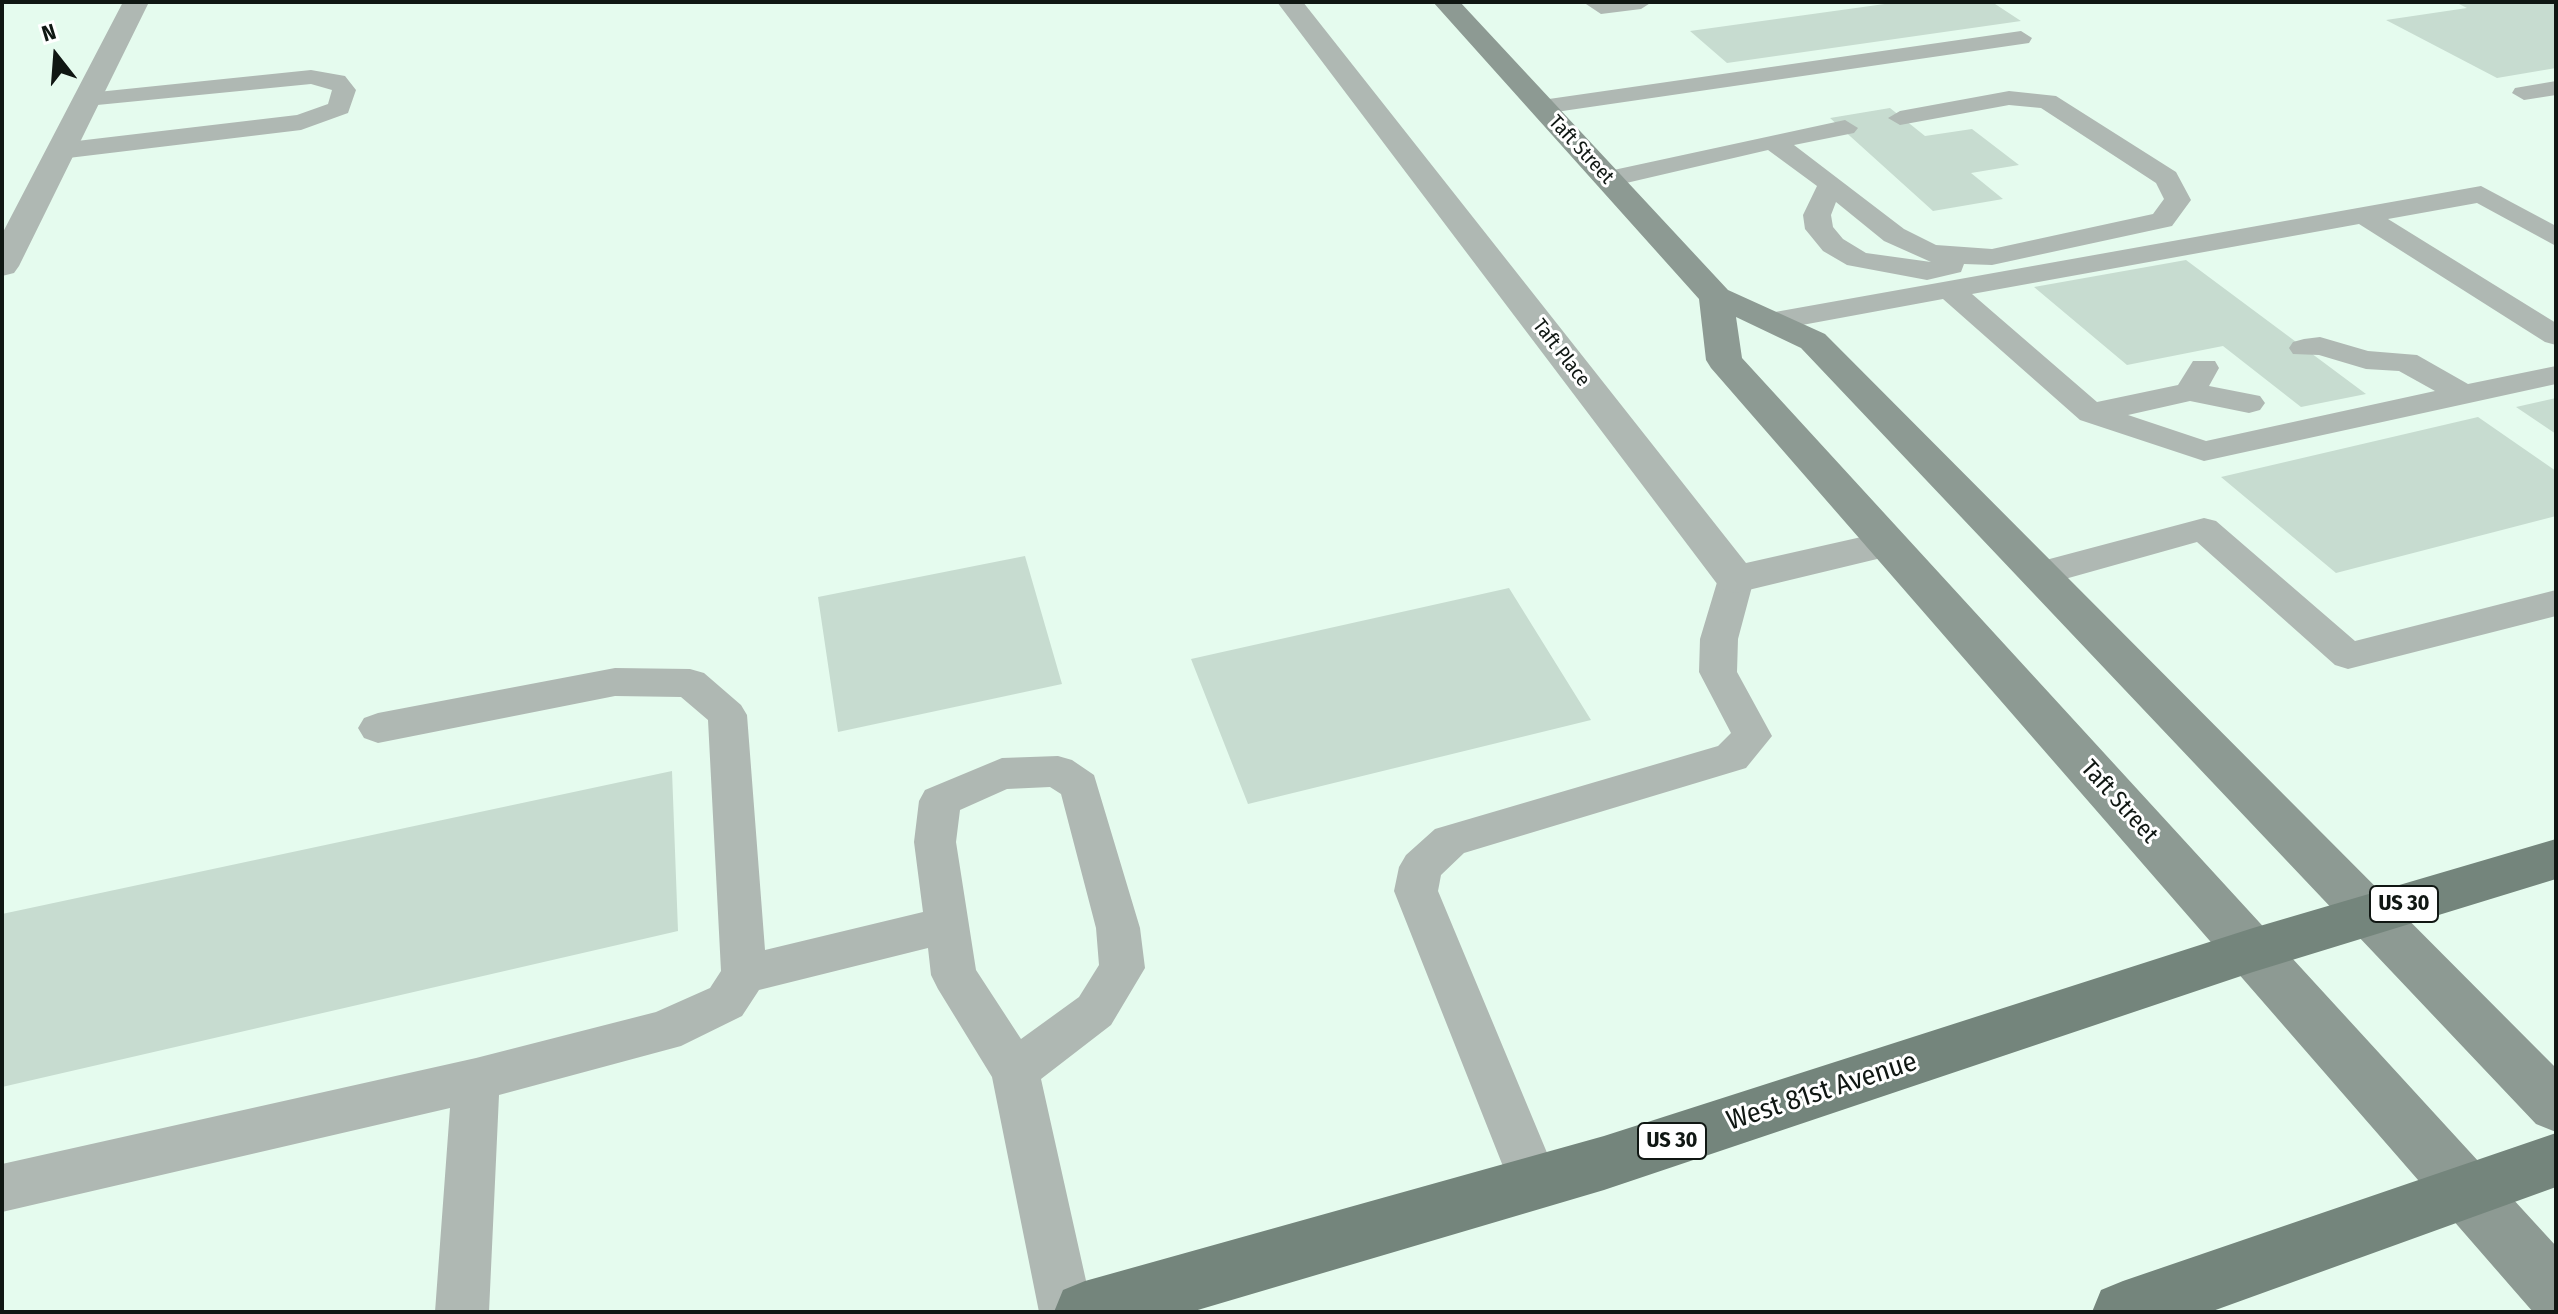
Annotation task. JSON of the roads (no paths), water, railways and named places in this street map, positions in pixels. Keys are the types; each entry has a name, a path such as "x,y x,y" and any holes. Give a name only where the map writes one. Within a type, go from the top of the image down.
{"main road":[{"name":"Taft Street","path":"1446,2 1716,297 1775,321 1813,341 2556,1106"},
{"name":"Taft Street","path":"1716,297 1724,360 2556,1292"},
{"name":"West 81st Avenue","path":"1085,1312 1535,1184 2253,950 2556,859"},
{"path":"2123,1312 2556,1160"}],"street":[{"path":"2,266 136,2"},
{"name":"Taft Place","path":"1290,2 1736,579"},
{"path":"1736,579 1888,544"}],"lane":[{"path":"1594,2 1601,7 1641,2"},
{"path":"1542,107 2021,38"},
{"path":"60,151 301,122 324,117 339,108 344,90 337,81 311,77 87,99"},
{"path":"2524,93 2556,88"},
{"path":"1831,184 1817,215 1819,229 1833,245 1857,259 1927,271 2162,220 2178,200 2167,178 2047,101 2009,98 1900,118"},
{"path":"1609,179 1772,141 1845,128"},
{"path":"1772,141 1894,235 1930,253 1992,257"},
{"path":"1775,321 2481,194 2556,238"},
{"path":"2365,216 2556,336"},
{"path":"1950,290 2091,413 2204,451 2556,375"},
{"path":"2336,363 2406,362 2464,395"},
{"path":"2091,413 2217,387"},
{"path":"2040,574 2204,529 2348,656 2556,603"},
{"path":"1535,1184 1416,891 1421,867 1450,841 1732,757 1752,736 1718,672 1719,639 1736,579"},
{"path":"2,1188 476,1080 664,1031 726,1002 744,974 727,715 690,683 615,682 378,728"},
{"path":"1015,1071 1095,1011 1122,968 1118,928 1079,786 1058,771 1002,774 940,801 935,842 954,975 1015,1071 1066,1312"},
{"path":"744,974 948,925"},
{"path":"462,1312 476,1080"}]}
